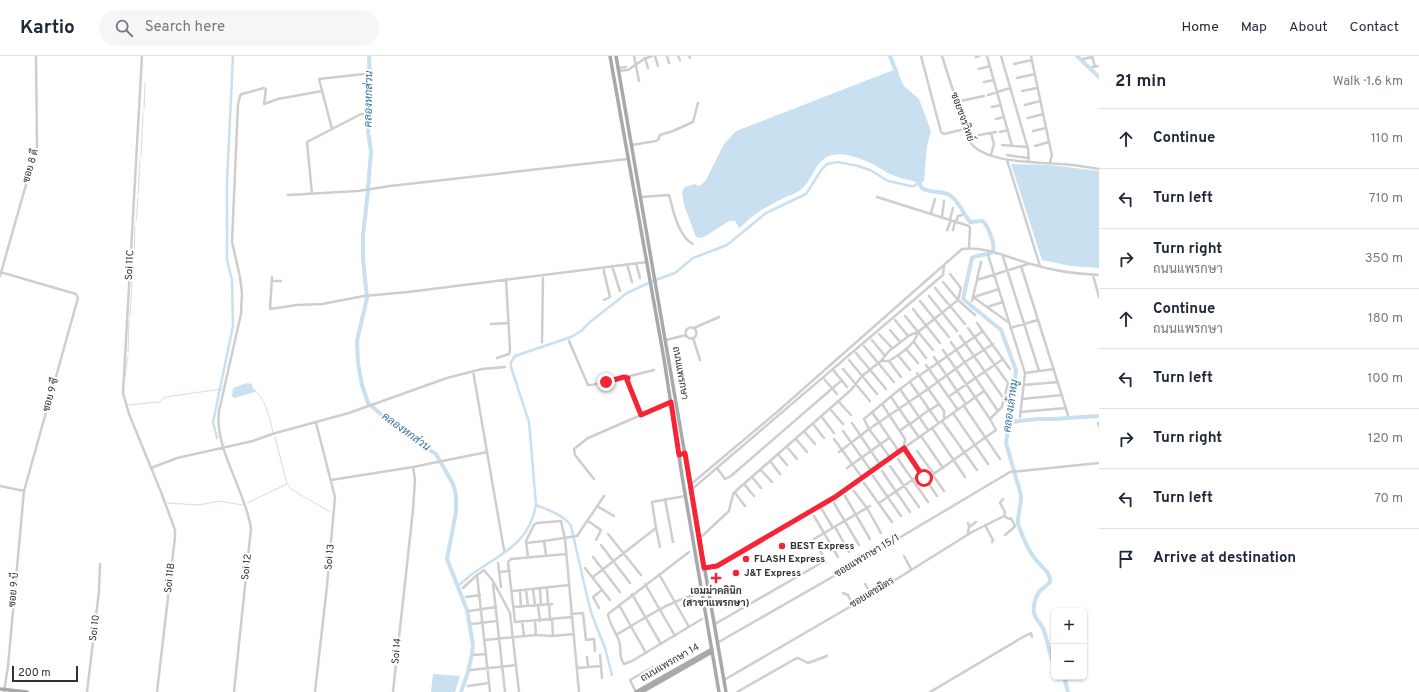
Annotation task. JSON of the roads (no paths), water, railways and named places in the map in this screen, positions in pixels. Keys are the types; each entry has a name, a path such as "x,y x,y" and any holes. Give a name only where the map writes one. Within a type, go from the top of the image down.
{"main road":[{"name":"ถนนแพรกษา","path":"610,56 651,285 685,496 719,692"},
{"name":"ถนนแพรกษา","path":"616,56 726,692"},
{"path":"621,119 627,118"},
{"path":"679,455 685,453"},
{"name":"ถนนแพรกษา 14","path":"636,692 712,650"},
{"name":"ถนนแพรกษา 14","path":"642,692 712,650"},
{"path":"3,690 27,692"}],"street":[{"name":"ซอย 8 ดี","path":"0,276 37,146 36,56"},
{"name":"Soi 11C","path":"142,56 123,393 129,414 151,468"},
{"path":"634,56 639,81"},
{"path":"619,70 628,68 645,58 652,56"},
{"path":"655,56 658,66"},
{"path":"666,56 669,63"},
{"path":"678,56 680,60"},
{"path":"921,56 941,132 944,134 965,129"},
{"name":"ซอยขจรวิทย์","path":"942,56 965,129 973,146 991,155 1007,160 1051,163 1099,169"},
{"path":"987,56 1012,146"},
{"path":"1001,56 1028,148 1028,162"},
{"path":"1031,56 1044,114 1052,157 1051,163"},
{"path":"1083,59 1092,57 1094,67 1099,66"},
{"path":"645,58 648,68"},
{"path":"1014,64 1032,60"},
{"path":"979,69 990,66"},
{"path":"332,129 319,79 364,74"},
{"path":"1017,78 1035,74"},
{"path":"984,82 994,80"},
{"name":"Soi 12","path":"234,692 251,528 250,516 246,504 224,447 218,425 218,418 242,312 240,277 232,242 238,104 240,96 245,93 264,88 266,89 264,104 271,101 322,92"},
{"path":"956,102 986,96 1010,88"},
{"path":"1022,91 1038,88"},
{"path":"1025,105 1040,101"},
{"path":"632,145 657,141 660,135 693,122 698,103"},
{"path":"992,107 1001,105"},
{"path":"312,194 308,142 364,114 369,117"},
{"path":"1028,118 1044,114"},
{"path":"996,120 1004,117"},
{"path":"1033,131 1046,128"},
{"path":"979,136 1008,130"},
{"path":"991,133 994,144 991,155"},
{"path":"1035,146 1049,142"},
{"path":"1002,145 1028,148"},
{"path":"1028,148 1028,162"},
{"path":"1007,155 1027,158"},
{"path":"288,195 358,191 628,159"},
{"path":"1007,160 1040,267"},
{"path":"641,197 669,195 676,221 687,239 693,244"},
{"path":"877,197 956,221 970,227 969,248"},
{"path":"930,213 935,199"},
{"path":"942,217 944,201"},
{"path":"947,230 951,220 953,208"},
{"path":"953,230 958,216 962,215"},
{"path":"690,485 777,412 962,249 969,248"},
{"path":"691,490 943,275 944,264 962,249 969,248 996,253 1040,267 1065,272 1099,275"},
{"path":"988,255 1024,372 1020,417"},
{"path":"1003,257 1039,371"},
{"path":"281,281 272,279 270,310 298,305 322,304 366,296 646,262"},
{"path":"972,301 981,262"},
{"path":"636,263 640,278"},
{"path":"626,264 632,282"},
{"path":"977,280 1031,264"},
{"path":"612,266 620,291"},
{"path":"1021,266 1068,415"},
{"path":"604,267 610,297 604,300"},
{"name":"ซอย 9 ซี","path":"1,272 76,294 78,298 24,491"},
{"path":"699,539 729,511 735,493 744,484 853,388 862,376 880,362 892,348 908,336 918,332 958,300 961,288 950,274"},
{"path":"542,342 543,275"},
{"path":"1093,275 1099,297"},
{"path":"497,358 510,353 506,279"},
{"path":"943,282 958,300 975,315"},
{"path":"935,288 965,324"},
{"path":"974,297 999,290"},
{"path":"929,296 957,331"},
{"path":"974,297 1008,322"},
{"path":"920,301 949,337"},
{"path":"987,307 1002,302"},
{"path":"913,309 940,343"},
{"path":"905,316 933,350"},
{"path":"686,335 685,332 687,329 719,318"},
{"path":"895,320 908,336"},
{"path":"1010,328 1038,320"},
{"path":"978,322 1010,369"},
{"path":"491,324 508,323"},
{"path":"693,328 696,333 693,338 700,360"},
{"path":"968,328 1008,383 1002,407 990,419"},
{"path":"890,330 900,342"},
{"path":"889,456 869,429 864,419 919,375 984,331"},
{"path":"880,362 889,362 906,349 914,342 918,332"},
{"path":"879,334 892,348"},
{"path":"666,340 686,335 689,338 693,338"},
{"path":"960,336 1004,399"},
{"path":"872,340 885,356"},
{"path":"570,342 588,385 609,382 624,377 628,378 654,370"},
{"path":"914,342 926,358"},
{"path":"951,342 998,411"},
{"path":"841,451 869,429 993,344"},
{"path":"864,346 880,362 894,382"},
{"path":"906,349 918,363"},
{"path":"926,480 996,430 976,397 943,350"},
{"path":"856,353 886,389"},
{"path":"898,355 910,370"},
{"path":"934,357 1000,459"},
{"path":"948,397 1003,359"},
{"path":"849,360 877,394"},
{"path":"889,362 901,377"},
{"path":"926,365 958,410"},
{"path":"151,468 177,458 316,423 376,405 447,378 488,368 505,368"},
{"path":"843,369 870,401"},
{"path":"1024,372 1054,369"},
{"path":"473,371 504,550"},
{"path":"834,372 848,387"},
{"path":"919,375 944,412 943,420 977,470"},
{"path":"628,378 627,380 641,415"},
{"path":"824,379 837,394"},
{"path":"717,468 725,479 731,476 842,380"},
{"path":"910,382 938,422"},
{"path":"1023,385 1058,382"},
{"path":"900,389 928,430"},
{"path":"704,568 717,566 835,497 984,391"},
{"path":"1022,399 1062,395"},
{"path":"891,397 943,468"},
{"path":"838,401 851,415"},
{"path":"594,479 575,455 574,449 588,438 671,402"},
{"path":"882,404 905,439 904,448 937,496"},
{"path":"900,430 939,404"},
{"path":"1020,412 1066,408"},
{"path":"830,409 843,424"},
{"path":"872,412 898,450"},
{"path":"953,413 988,464"},
{"path":"821,416 834,433"},
{"name":"Soi 13","path":"315,692 335,497 316,423"},
{"path":"813,424 824,438"},
{"path":"852,424 879,463"},
{"path":"932,428 965,477"},
{"path":"804,431 815,444"},
{"path":"842,431 870,469"},
{"path":"847,468 889,438"},
{"path":"796,439 807,452"},
{"path":"834,439 841,451 861,476"},
{"path":"787,447 797,459"},
{"path":"918,451 944,490"},
{"path":"331,480 413,467 487,452"},
{"path":"778,454 787,465"},
{"path":"898,459 928,502"},
{"path":"770,461 780,474"},
{"name":"ซอยแพรกษา 15/1","path":"717,643 862,560 1010,472 1099,463"},
{"path":"890,466 919,507"},
{"name":"Soi 14","path":"393,692 415,480 413,467"},
{"name":"Soi 11B","path":"151,468 173,524 175,536 157,692"},
{"path":"761,470 772,482"},
{"path":"882,471 910,512"},
{"path":"878,503 921,474"},
{"path":"873,476 901,516"},
{"path":"752,477 761,488"},
{"path":"864,483 892,522"},
{"path":"744,484 754,496"},
{"path":"0,486 24,491"},
{"name":"ซอย 9 บี","path":"3,690 8,666 24,491"},
{"path":"854,491 867,508 881,533"},
{"path":"735,493 745,506"},
{"path":"526,544 577,536 604,496"},
{"path":"660,547 652,502 685,496"},
{"path":"845,496 870,539"},
{"path":"1003,499 1000,503 1005,512 1004,516 1011,518 1015,526 1005,534"},
{"path":"665,500 673,542"},
{"path":"834,503 859,545"},
{"path":"597,506 614,516"},
{"path":"820,506 849,552"},
{"path":"826,562 814,539 870,506"},
{"path":"814,516 838,557"},
{"name":"ซอยเดชมิตร","path":"724,680 853,605 985,525 1004,516"},
{"path":"528,557 526,538 534,525 537,523 561,521 565,539 579,692"},
{"path":"588,521 601,530 596,540"},
{"path":"969,528 976,522"},
{"path":"968,523 968,535"},
{"path":"985,525 993,540 992,542"},
{"path":"593,577 656,528"},
{"path":"608,534 641,575"},
{"path":"544,541 546,555"},
{"path":"601,545 630,583"},
{"path":"689,552 645,584 608,614 608,620 620,645 619,655 624,664 627,664 702,619"},
{"path":"566,554 509,560 515,622 551,620 583,613 586,640 594,639 595,651"},
{"path":"904,556 911,569"},
{"path":"593,557 620,592"},
{"path":"498,563 501,587"},
{"path":"714,624 821,563"},
{"name":"Soi 10","path":"87,692 99,591 100,564"},
{"path":"585,568 610,600"},
{"path":"463,588 484,570 493,582 510,612 519,692"},
{"path":"499,572 510,571"},
{"path":"659,574 689,627"},
{"path":"477,575 490,692"},
{"path":"493,582 505,692"},
{"path":"645,584 675,636"},
{"path":"865,584 871,594"},
{"path":"513,591 569,586"},
{"path":"538,605 540,588"},
{"path":"547,588 553,636"},
{"path":"533,589 538,605 540,621"},
{"path":"520,590 521,607"},
{"path":"526,590 528,606"},
{"path":"599,608 593,598 602,590"},
{"path":"616,636 674,602 687,596 702,593"},
{"path":"843,593 848,595 853,605"},
{"path":"632,594 661,644"},
{"path":"466,597 480,595"},
{"path":"514,607 550,604"},
{"path":"619,605 646,653"},
{"path":"469,611 496,607"},
{"path":"472,624 497,621"},
{"path":"535,621 536,635"},
{"path":"522,622 524,636"},
{"path":"485,640 536,635 553,636 574,634"},
{"path":"930,692 1023,637 1031,634 1032,637"},
{"path":"474,655 486,654"},
{"path":"600,655 602,678"},
{"path":"737,692 795,659 798,658 808,663 827,656"},
{"path":"587,657 588,667"},
{"path":"471,670 516,665"},
{"path":"577,668 600,666"},
{"path":"636,692 630,680 653,666"},
{"path":"468,686 489,683"}],"water":[{"path":"896,69 904,86 919,99 931,131 927,146 924,181 921,183 903,179 859,158 841,154 829,156 820,162 804,187 761,210 741,227 739,228 735,221 729,221 704,237 696,237 684,205 682,192 685,187 695,184 698,186 701,185 706,180 724,144 736,131"},
{"path":"1011,164 1050,165 1099,171 1099,268 1071,266 1042,260"},
{"path":"247,383 252,384 255,392 234,398 232,396 233,388"},
{"path":"433,674 460,676 455,692 431,692"}],"waterway":[{"path":"217,438 213,422 233,326 232,280 227,260 227,182 233,56"},
{"name":"คลองหกส่วน","path":"368,189 371,152 367,123 367,103 370,83 369,56"},
{"path":"890,56 897,74"},
{"path":"1077,56 1099,77"},
{"path":"144,109 145,83"},
{"path":"141,157 143,113"},
{"path":"138,195 140,160"},
{"path":"458,586 514,545 528,529 533,518 536,505 529,422 511,367 511,362 515,356 571,337 581,331 590,322 627,293 675,273 693,258 727,245 766,213 806,194 822,169 827,164 838,162 858,166 870,170 888,181 911,186 915,186 918,182"},
{"name":"คลองเล้าหมู","path":"919,178 919,184 922,188 930,191 942,192 954,198 970,222 983,221 990,232 993,242 993,250 991,253 972,258 963,299 1001,330 1016,370 1006,443 1021,495 1018,524 1031,553 1048,573 1050,579 1050,582 1037,596 1034,603 1034,611 1036,618 1042,626 1051,656"},
{"name":"คลองหกส่วน","path":"368,191 363,235 363,259 367,298 357,341 358,363 362,385 368,403 399,430 436,454 453,484 456,495 456,512 447,559 467,610 473,645 468,672 461,692"},
{"path":"136,222 138,198"},
{"path":"134,259 135,226"},
{"path":"131,298 133,265"},
{"path":"130,316 131,300"},
{"path":"128,352 129,320"},
{"path":"125,377 128,356"},
{"path":"127,404 159,402 165,397 222,389"},
{"path":"253,389 264,402 269,414 273,432"},
{"path":"1010,422 1099,416"},
{"path":"247,503 287,484 275,437"},
{"path":"288,485 291,489 330,512"},
{"path":"167,503 199,505 219,501 243,505"},
{"path":"536,505 560,516 571,526 592,615 605,648 612,675"},
{"name":"คลองเล้าหมู","path":"1065,680 1068,692"}],"place":[{"name":"BEST Express","path":"782,546"},
{"name":"FLASH Express","path":"746,559"},
{"name":"J&T Express","path":"736,573"},
{"name":"เอมม่าคลินิก (สาขาแพรกษา)","path":"716,578"}]}
